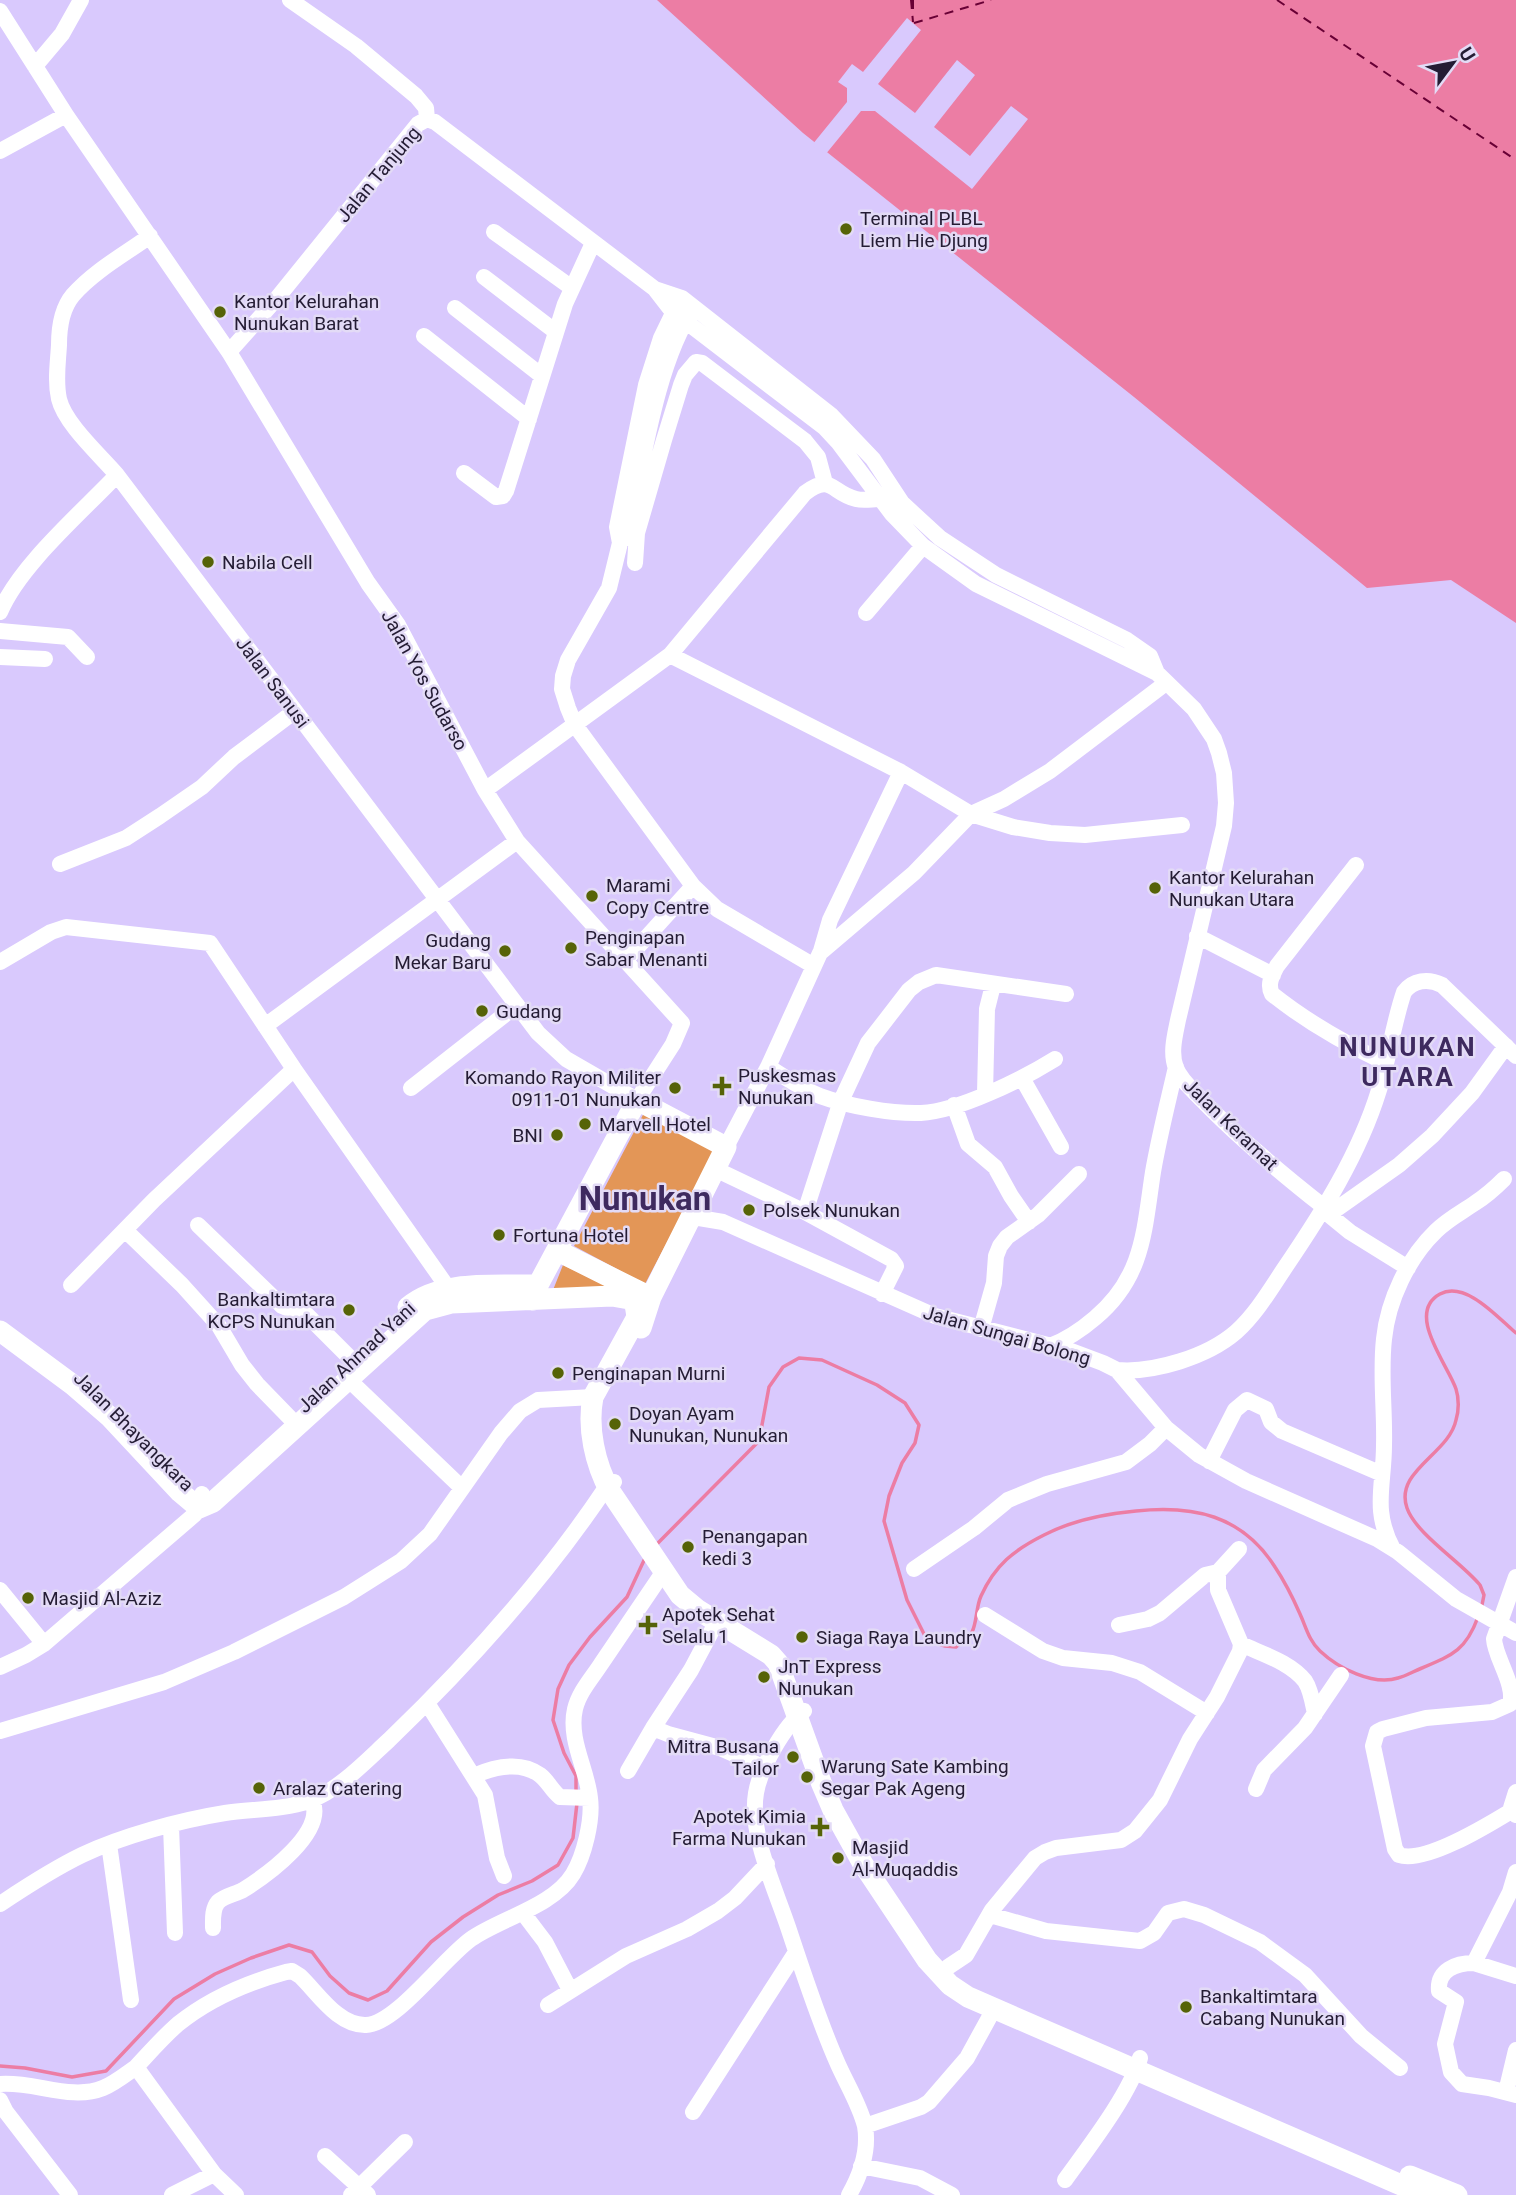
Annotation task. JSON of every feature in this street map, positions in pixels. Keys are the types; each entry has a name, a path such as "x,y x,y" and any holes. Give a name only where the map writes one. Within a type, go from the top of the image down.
{"main road":[{"path":"612,1483 602,1414 603,1400 642,1327 651,1297 726,1147 637,1100 536,1292 629,1298 635,1304 637,1317 593,1397 590,1420 597,1462 688,1602 775,1659 782,1669 875,1862 931,1951 948,1967 995,1996 1138,2064"},
{"path":"558,1251 651,1297"},
{"name":"Jalan Ahmad Yani","path":"200,1501 267,1447 350,1369 413,1302 448,1288 536,1292"},
{"name":"Jalan Ahmad Yani","path":"267,1447 290,1418 425,1310 451,1303 536,1292"},
{"name":"Jalan Bhayangkara","path":"2,1326 63,1361 94,1387 152,1446 200,1501"},
{"path":"663,1564 693,1595 753,1630 782,1653 833,1810 863,1864 920,1950 943,1979 956,1990 1264,2116 1441,2193"}],"street":[{"path":"35,66 62,34 81,0"},
{"path":"290,0 356,46 416,96 426,108 427,119"},
{"name":"Jalan Yos Sudarso","path":"0,11 66,115 229,352 368,583 398,625 485,790 517,841 682,1023 673,1044 637,1100"},
{"path":"0,151 66,115"},
{"name":"Jalan Tanjung","path":"229,352 278,297 410,133 427,119 435,122 683,309"},
{"path":"494,232 572,288"},
{"name":"Jalan Sanusi","path":"150,236 84,284 71,297 64,312 59,337 57,386 60,402 72,422 117,475 538,1033 556,1051 637,1100"},
{"path":"464,473 496,497 503,496 556,332 572,288 593,243"},
{"path":"484,277 556,332"},
{"path":"455,307 542,376"},
{"path":"683,309 825,428 879,499 996,575 1127,640 1150,656 1162,678"},
{"path":"683,309 831,415 873,459 897,509 923,545 976,584 1162,678"},
{"path":"683,309 659,391 628,530 620,543 609,588 568,660 562,676 562,689 575,725 693,886 717,909 817,960"},
{"path":"424,336 529,419"},
{"path":"635,563 637,533 664,440 685,375 696,362 702,363 805,440 818,457 825,483"},
{"path":"0,612 13,587 31,564 117,475"},
{"path":"485,790 670,655 805,493 818,484 825,483 852,498 879,499"},
{"path":"866,613 923,545"},
{"path":"1016,604 1024,588"},
{"path":"0,631 58,634 68,637 88,657"},
{"path":"670,655 901,772 971,814 1031,831 1085,835 1182,825"},
{"path":"0,657 45,659"},
{"path":"817,960 914,873 971,814 1004,799 1050,771 1162,678"},
{"name":"Jalan Keramat","path":"1162,678 1194,709 1214,739 1224,772 1226,803 1224,826 1175,1033 1173,1045 1176,1067 1185,1081 1219,1117 1324,1212 1350,1232 1408,1268"},
{"path":"60,864 126,838 160,817 202,787 234,757 295,711"},
{"path":"726,1147 768,1067 817,960 830,920 901,772"},
{"path":"265,1026 517,841"},
{"path":"1356,865 1319,910 1273,975 1269,989 1280,1001 1343,1041 1386,1063"},
{"path":"626,960 693,886"},
{"path":"0,962 51,932 66,928 207,942 448,1288"},
{"path":"1197,936 1273,975"},
{"path":"805,1212 841,1101 868,1043 909,990 919,982 936,975 1066,994"},
{"path":"1116,1370 1133,1371 1163,1366 1206,1350 1236,1332 1262,1302 1324,1212 1370,1115 1404,992 1411,984 1421,981 1442,985 1511,1051 1448,1121 1415,1152 1365,1190 1324,1212"},
{"path":"985,1094 986,1009 993,985"},
{"path":"411,1088 517,1005"},
{"path":"768,1067 820,1096 897,1112 922,1113 985,1094 1055,1059"},
{"path":"1050,1346 1082,1329 1108,1307 1126,1285 1148,1216 1160,1133 1176,1067"},
{"path":"71,1285 154,1200 294,1069"},
{"path":"1021,1078 1061,1147"},
{"path":"954,1105 968,1144 995,1167 1029,1222"},
{"path":"715,1169 805,1212 891,1259 896,1266 882,1294"},
{"path":"1343,1171 1365,1190"},
{"path":"981,1329 995,1283 996,1256 1000,1246 1079,1174"},
{"path":"1394,1549 1383,1527 1379,1499 1384,1448 1383,1341 1395,1297 1408,1268 1438,1229 1479,1201 1504,1179"},
{"name":"Jalan Sungai Bolong","path":"694,1210 935,1316 1084,1356 1116,1370 1166,1428 1190,1449 1246,1481 1361,1531 1394,1549 1466,1606 1516,1633"},
{"path":"198,1225 282,1306 301,1309 350,1369 463,1488"},
{"path":"125,1230 211,1317 225,1333 249,1375 290,1418"},
{"path":"0,1731 163,1682 234,1652 363,1586 415,1549 438,1525 510,1420 529,1404 552,1398 593,1397"},
{"path":"1209,1461 1235,1410 1247,1400 1266,1409 1271,1422 1282,1430 1382,1474"},
{"path":"914,1569 974,1528 1008,1500 1047,1484 1126,1461 1141,1452 1166,1428"},
{"path":"0,1904 54,1870 108,1844 223,1813 312,1800 360,1767 427,1703 545,1572 612,1483"},
{"path":"0,1667 44,1643 169,1537 200,1501"},
{"path":"1119,1625 1148,1619 1160,1613 1205,1575 1219,1572 1239,1549"},
{"path":"0,2084 18,2083 71,2092 101,2089 136,2067 167,2034 195,2012 248,1985 292,1971 328,2006 346,2019 360,2025 379,2023 394,2014 438,1968 472,1938 523,1913 565,1885 573,1874 589,1828 589,1798 574,1725 575,1709 663,1564"},
{"path":"948,1967 966,1955 990,1915 1026,1866 1045,1852 1080,1844 1121,1840 1135,1831 1160,1800 1190,1739 1236,1662 1241,1644 1218,1590 1219,1572"},
{"path":"1516,1577 1493,1620 1495,1646 1505,1668 1512,1700 1510,1704 1492,1712 1426,1718 1383,1729 1375,1736 1374,1757 1395,1849 1399,1855 1411,1856 1455,1842 1513,1813 1516,1792"},
{"path":"0,1590 44,1643"},
{"path":"985,1615 1043,1651 1063,1658 1112,1663 1140,1672 1207,1713"},
{"path":"628,1771 691,1670 717,1621"},
{"path":"1241,1644 1281,1662 1298,1675 1308,1687 1315,1714"},
{"path":"1256,1789 1264,1770 1286,1749 1315,1714 1341,1675"},
{"path":"427,1703 487,1800 504,1876"},
{"path":"802,1713 779,1741 765,1768 756,1793 755,1807 759,1836 796,1952 830,2045 865,2126 866,2145 862,2166 849,2195"},
{"path":"653,1728 720,1748 765,1768"},
{"path":"473,1776 500,1766 527,1769 541,1776 562,1797 589,1798"},
{"path":"213,1928 213,1914 218,1902 266,1875 311,1829 315,1812 312,1800"},
{"path":"172,1826 175,1933"},
{"path":"108,1844 131,2000"},
{"path":"548,2005 626,1956 687,1930 718,1911 741,1892 767,1864"},
{"path":"1474,1963 1510,1892 1516,1872"},
{"path":"990,1915 1046,1931 1140,1941 1154,1933 1168,1913 1184,1909 1204,1915 1260,1941 1305,1975 1362,2036 1400,2068"},
{"path":"523,1913 545,1942 570,1990"},
{"path":"693,2112 796,1952"},
{"path":"1516,1976 1474,1963 1458,1964 1446,1970 1438,1985 1439,1991 1456,2002 1445,2051 1451,2072 1462,2084 1511,2094 1516,2050"},
{"path":"865,2126 922,2107 929,2102 967,2058 995,2007"},
{"path":"1065,2180 1099,2133 1138,2064"},
{"path":"136,2067 214,2174 236,2195"},
{"path":"0,2100 6,2112 70,2195"},
{"path":"325,2156 360,2192 405,2142"},
{"path":"862,2166 920,2178 952,2195"},
{"path":"172,2195 214,2174"}],"shaded area":[{"path":"657,0 1516,0 1516,623 1451,580 1367,588 1134,397 803,133"},
{"path":"645,1111 716,1149 645,1284 574,1246"},
{"path":"563,1265 614,1290 553,1290"}],"pier":[{"path":"907,18 921,30 878,84 915,113 957,60 975,75 934,127 970,156 1011,106 1028,119 972,189 875,111 861,111 825,155 812,145 847,102 847,88 838,82 852,64 863,72"}],"waterway":[{"path":"1481,1610 1484,1595 1480,1585 1429,1538 1407,1508 1405,1495 1408,1483 1444,1443 1456,1420 1458,1409 1456,1389 1432,1340 1427,1313 1430,1303 1440,1294 1460,1292 1481,1303 1516,1333"},
{"path":"656,1545 759,1441 769,1387 783,1367 799,1358 822,1360 877,1385 905,1403 919,1425 915,1443 902,1463 889,1496 884,1521 907,1600 927,1640 956,1647 967,1638 974,1628 978,1605 986,1585 1006,1560 1033,1541 1066,1525 1089,1518 1157,1510 1196,1512 1232,1525 1247,1535 1262,1549 1279,1573 1316,1647 1336,1664 1356,1674 1388,1680 1442,1659 1463,1644 1478,1617"},
{"path":"576,1792 576,1776 564,1753 553,1720 558,1689 569,1665 590,1637 627,1597 646,1556"},
{"path":"0,2066 72,2077 106,2071 174,1999 215,1974 289,1945 312,1952 330,1976 349,1993 368,2000 387,1991 431,1942 463,1917 498,1895 532,1881 558,1865 573,1838 577,1803"}],"ferry route":[{"path":"911,0 913,22"},
{"path":"913,0 913,12"},
{"path":"914,23 991,0"},
{"path":"1277,0 1516,160"}],"place":[{"name":"Terminal PLBL Liem Hie Djung","path":"846,229"},
{"name":"Kantor Kelurahan Nunukan Barat","path":"220,312"},
{"name":"Nabila Cell","path":"208,562"},
{"name":"Kantor Kelurahan Nunukan Utara","path":"1155,888"},
{"name":"Marami Copy Centre","path":"592,896"},
{"name":"Penginapan Sabar Menanti","path":"571,948"},
{"name":"Gudang Mekar Baru","path":"505,951"},
{"name":"Gudang","path":"482,1011"},
{"name":"Puskesmas Nunukan","path":"722,1086"},
{"name":"Komando Rayon Militer 0911-01 Nunukan","path":"675,1088"},
{"name":"Marvell Hotel","path":"585,1124"},
{"name":"BNI","path":"557,1135"},
{"name":"Polsek Nunukan","path":"749,1210"},
{"name":"Fortuna Hotel","path":"499,1235"},
{"name":"Bankaltimtara KCPS Nunukan","path":"349,1310"},
{"name":"Penginapan Murni","path":"558,1373"},
{"name":"Doyan Ayam Nunukan, Nunukan","path":"615,1424"},
{"name":"Penangapan kedi 3","path":"688,1547"},
{"name":"Masjid Al-Aziz","path":"28,1598"},
{"name":"Apotek Sehat Selalu 1","path":"648,1625"},
{"name":"Siaga Raya Laundry","path":"802,1637"},
{"name":"JnT Express Nunukan","path":"764,1677"},
{"name":"Mitra Busana Tailor","path":"793,1757"},
{"name":"Warung Sate Kambing Segar Pak Ageng","path":"807,1777"},
{"name":"Aralaz Catering","path":"259,1788"},
{"name":"Apotek Kimia Farma Nunukan","path":"820,1827"},
{"name":"Masjid Al-Muqaddis","path":"838,1858"},
{"name":"Bankaltimtara Cabang Nunukan","path":"1186,2007"}],"district":[{"name":"NUNUKAN UTARA","path":"1408,1062"},
{"name":"Nunukan","path":"645,1198"}]}
